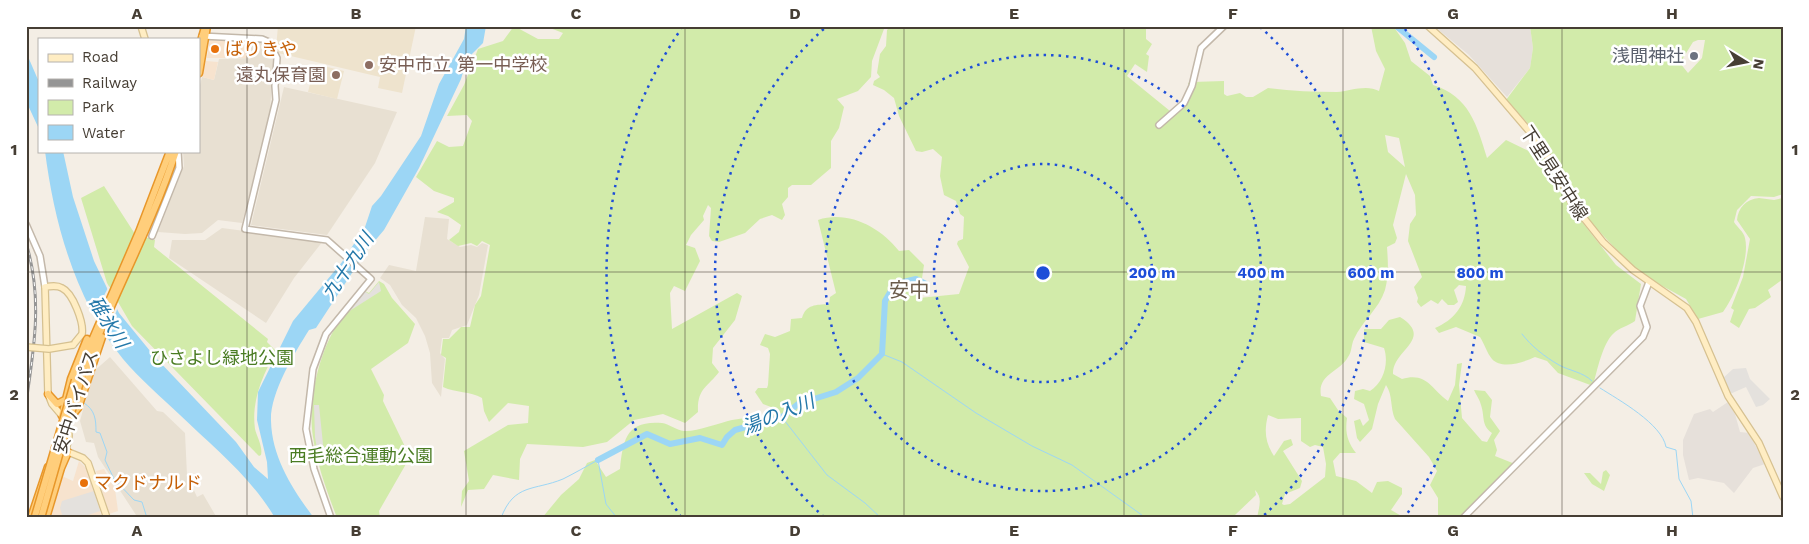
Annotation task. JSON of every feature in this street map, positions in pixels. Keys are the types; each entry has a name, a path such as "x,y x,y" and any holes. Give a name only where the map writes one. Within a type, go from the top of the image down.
{"highway":[{"path":"200,66 206,26"},
{"path":"200,46 204,36"},
{"path":"65,418 65,400 79,355 96,335 128,270 170,152"},
{"path":"65,418 78,408 96,335 136,240 141,234 177,152"},
{"name":"安中バイパス","path":"36,517 78,382 96,335"},
{"path":"48,394 57,404 65,400"},
{"path":"36,517 40,488 48,467 67,452"},
{"path":"46,518 53,491 67,452"},
{"path":"40,488 53,491"}],"main road":[{"path":"141,26 145,38"},
{"name":"下里見安中線","path":"1428,26 1475,68 1528,129 1555,167 1571,202 1587,223 1633,270 1679,301 1692,315 1728,396 1759,443 1783,497"},
{"path":"26,347 49,349 73,345 82,334 81,318 65,290 59,286 46,287 48,394 52,404 65,418 73,434 67,452 83,458 88,463 107,518"}],"street":[{"path":"1160,125 1184,103 1192,86 1201,48 1224,26"},
{"path":"204,36 262,39 269,42 277,58 274,116 245,229 324,239 369,276 371,281 326,334 313,369 306,429 314,468 331,518"},
{"path":"152,236 179,168 177,152"},
{"path":"26,224 40,256 46,287"},
{"path":"1463,518 1644,337 1647,327 1640,306 1649,282"},
{"path":"54,444 67,452"}],"shaded area":[{"name":"安中市立 第一中学校","path":"278,26 416,26 402,93 378,88 380,77 278,53 276,48"},
{"path":"1434,26 1530,26 1533,48 1530,68 1507,97 1469,55"},
{"path":"210,38 247,40 247,48 251,48 252,58 207,58"},
{"path":"247,40 262,41 273,58 270,114 242,223 218,220 202,233 158,232 184,166 183,152 200,152 200,85 202,77 214,80 219,59 252,58 247,48"},
{"path":"206,61 218,62 214,80 202,77"},
{"path":"315,64 344,71 337,99 308,92"},
{"path":"284,87 397,112 375,163 327,235 251,225"},
{"path":"425,217 449,219 447,239 460,247 471,245 477,247 482,243 488,245 479,295 467,325 452,330 449,338 442,338 440,353 445,359 441,397 432,383 430,353 425,336 416,318 402,305 390,285 380,278 389,265 416,271"},
{"path":"222,228 323,241 294,278 266,323 169,258 172,240 205,240"},
{"path":"379,282 381,291 348,312 364,291 369,294"},
{"path":"110,357 157,411 163,412 185,433 187,475 197,497 203,494 217,518 138,518 98,457 94,443 86,442 80,421 93,372"},
{"path":"1746,368 1750,379 1770,399 1763,405 1756,407 1746,387 1730,394 1723,378 1733,369"},
{"path":"1728,402 1735,414 1740,432 1749,433 1765,464 1753,468 1734,493 1724,483 1698,478 1689,480 1683,455 1683,440 1694,414 1710,409 1713,412"},
{"path":"314,405 319,405 324,454 318,455 315,437"},
{"path":"79,461 86,468 102,518 51,518 62,476 73,481"},
{"path":"104,469 115,489 118,511 109,514 96,471"},
{"path":"94,491 100,511 79,518 63,518 60,508 62,501"}],"green space":[{"path":"514,26 538,39 559,39 563,33 545,26 884,26 884,29 872,61 871,77 858,91 837,99 844,107 839,128 831,141 831,168 811,185 792,185 788,188 788,197 782,204 785,215 782,220 772,215 760,219 745,233 719,242 712,241 709,236 711,208 708,205 703,216 704,220 691,235 686,245 695,248 700,261 685,291 674,286 670,293 672,329 737,293 742,296 735,320 713,348 712,363 719,372 701,393 698,412 685,423 663,414 634,420 607,442 583,447 527,444 520,459 519,480 493,475 484,489 468,490 461,507 462,491 469,481 464,451 508,425 528,423 529,406 508,403 489,422 484,411 482,398 443,387 446,358 441,355 443,339 449,339 461,327 470,327 475,305 481,296 490,245 482,241 477,246 471,243 458,246 449,240 459,232 461,225 448,216 437,212 454,202 454,198 434,191 416,177 437,141 449,147 463,146 472,121 467,115 447,116 464,85 478,49 503,41"},
{"path":"891,26 1146,26 1146,39 1152,44 1146,54 1149,56 1147,72 1135,64 1127,76 1170,111 1188,95 1190,91 1188,83 1192,82 1224,81 1224,94 1227,96 1240,93 1246,97 1253,97 1268,88 1337,92 1369,88 1379,91 1385,69 1376,51 1371,26 1393,26 1405,43 1411,61 1430,76 1433,85 1455,96 1470,113 1487,158 1506,140 1533,153 1537,144 1554,168 1571,208 1616,265 1641,284 1635,321 1616,331 1610,337 1601,357 1593,386 1558,373 1547,361 1535,357 1507,365 1496,362 1490,357 1480,337 1456,327 1439,333 1435,328 1448,321 1457,312 1461,306 1466,286 1459,285 1454,290 1458,302 1454,305 1448,305 1442,299 1438,304 1431,300 1421,307 1417,302 1418,298 1414,287 1422,277 1408,241 1410,224 1416,215 1415,195 1406,174 1393,225 1397,238 1395,243 1387,247 1388,274 1385,290 1379,303 1357,333 1349,355 1326,378 1322,383 1321,389 1321,396 1330,398 1338,410 1347,418 1347,436 1356,453 1340,453 1333,461 1336,476 1356,481 1372,493 1377,482 1388,481 1402,488 1402,494 1391,510 1405,518 1257,518 1260,499 1255,490 1256,495 1235,515 1250,518 542,518 561,495 579,479 587,463 595,460 606,477 620,469 625,441 634,429 641,425 662,423 689,431 732,420 767,416 771,407 763,404 755,392 758,388 767,388 768,385 770,354 768,348 760,345 765,334 775,337 790,331 791,319 802,318 806,310 812,306 829,304 830,297 836,293 818,220 829,217 852,219 873,228 899,251 909,250 924,265 919,298 959,294 969,267 957,244 958,241 963,239 964,217 960,214 956,201 944,195 940,176 942,157 933,149 922,152 916,151 899,116 894,98 884,90 873,85 874,81 880,77 877,73 880,54 886,46 887,30","holes":["1385,135 1399,138 1405,167 1388,152","1268,415 1278,419 1301,418 1301,441 1310,447 1315,445 1323,447 1326,464 1325,477 1290,504 1282,504 1285,494 1300,488 1302,481 1283,451 1293,445 1291,439 1284,441 1274,456 1271,451 1266,436"]},
{"path":"1530,26 1783,26 1783,194 1774,197 1751,196 1737,210 1734,222 1744,236 1745,256 1737,287 1723,312 1698,319 1686,299 1646,277 1634,268 1579,210 1558,165 1538,134 1506,100 1530,68 1533,48","holes":["1705,40 1702,58 1688,73 1680,63 1693,42"]},
{"name":"ひさよし緑地公園","path":"104,186 135,234 155,240 154,247 268,339 267,342 276,351 256,398 254,418 255,429 261,445 261,455 259,456 132,326 107,283 81,198"},
{"path":"1759,198 1774,200 1783,198 1783,279 1768,290 1771,297 1755,308 1749,309 1739,328 1730,322 1734,310 1731,308 1743,277 1750,239 1737,220 1739,212 1747,202"},
{"name":"西毛総合運動公園","path":"379,281 384,284 392,298 415,324 408,343 371,369 384,395 383,401 410,457 379,511 380,518 337,518 317,458 313,437 312,407 317,374 327,343 342,317 365,291 369,293"},
{"path":"1400,317 1410,325 1414,332 1409,345 1394,366 1393,374 1402,379 1410,377 1423,380 1448,401 1455,385 1457,364 1462,363 1459,385 1462,418 1482,441 1487,442 1492,433 1486,427 1482,409 1474,390 1485,391 1492,400 1490,417 1500,431 1494,440 1497,450 1495,456 1515,464 1462,518 1438,518 1438,498 1430,485 1437,471 1429,457 1395,419 1390,393 1386,385 1378,404 1372,429 1360,442 1357,438 1354,421 1360,419 1363,426 1369,420 1364,404 1354,399 1355,391 1363,389 1370,391 1379,383 1384,372 1386,360 1384,348 1364,342 1364,329 1381,329 1389,320"},
{"path":"1606,470 1610,475 1604,491 1592,484 1584,473 1590,473 1601,484 1603,472"}],"water":[{"path":"466,26 486,26 483,43 467,59 461,79 419,168 384,230 367,250 316,328 309,330 290,362 274,398 271,421 275,448 291,485 314,518 275,518 266,503 244,476 136,374 107,337 92,313 70,261 54,206 45,152 63,152 73,197 94,261 119,313 155,357 236,442 254,467 268,479 267,462 257,420 258,392 293,321 342,262 365,227 372,206 381,196 421,136 439,84 464,39"},
{"path":"26,52 38,80 38,127 26,101"}],"pier":[{"path":"109,286 118,307 106,338 93,317"}],"waterway":[{"path":"1396,26 1434,57"},
{"name":"湯の入川","path":"598,460 647,434 670,444 700,438 722,445 735,430 782,417 798,404 836,392 858,378 882,354 885,301 895,284 916,279 926,284"},
{"path":"1522,334 1534,347 1549,358 1592,381"},
{"path":"882,354 902,362 976,413 1032,446 1072,465 1146,518"},
{"path":"1600,388 1639,413 1657,430 1663,438 1666,447 1676,450 1679,479 1691,501 1693,518"},
{"path":"84,403 91,409 94,415 96,432 100,433 107,452 105,460 114,479 134,500 142,502 147,518"},
{"path":"781,416 827,475 865,503 881,518"},
{"name":"湯の入川","path":"501,518 506,507 519,493 563,479 598,460 606,504 617,518"}],"railway":[{"path":"26,243 31,263 36,303 34,343 26,403"}],"place":[{"name":"ばりきや","path":"215,49"},
{"name":"浅間神社","path":"1694,56"},
{"name":"安中市立 第一中学校","path":"369,65"},
{"name":"遠丸保育園","path":"336,75"},
{"name":"マクドナルド","path":"84,483"}],"district":[{"name":"安中","path":"909,290"}],"water label":[{"name":"九十九川","path":"347,266"},
{"name":"碓氷川","path":"109,322"}]}
